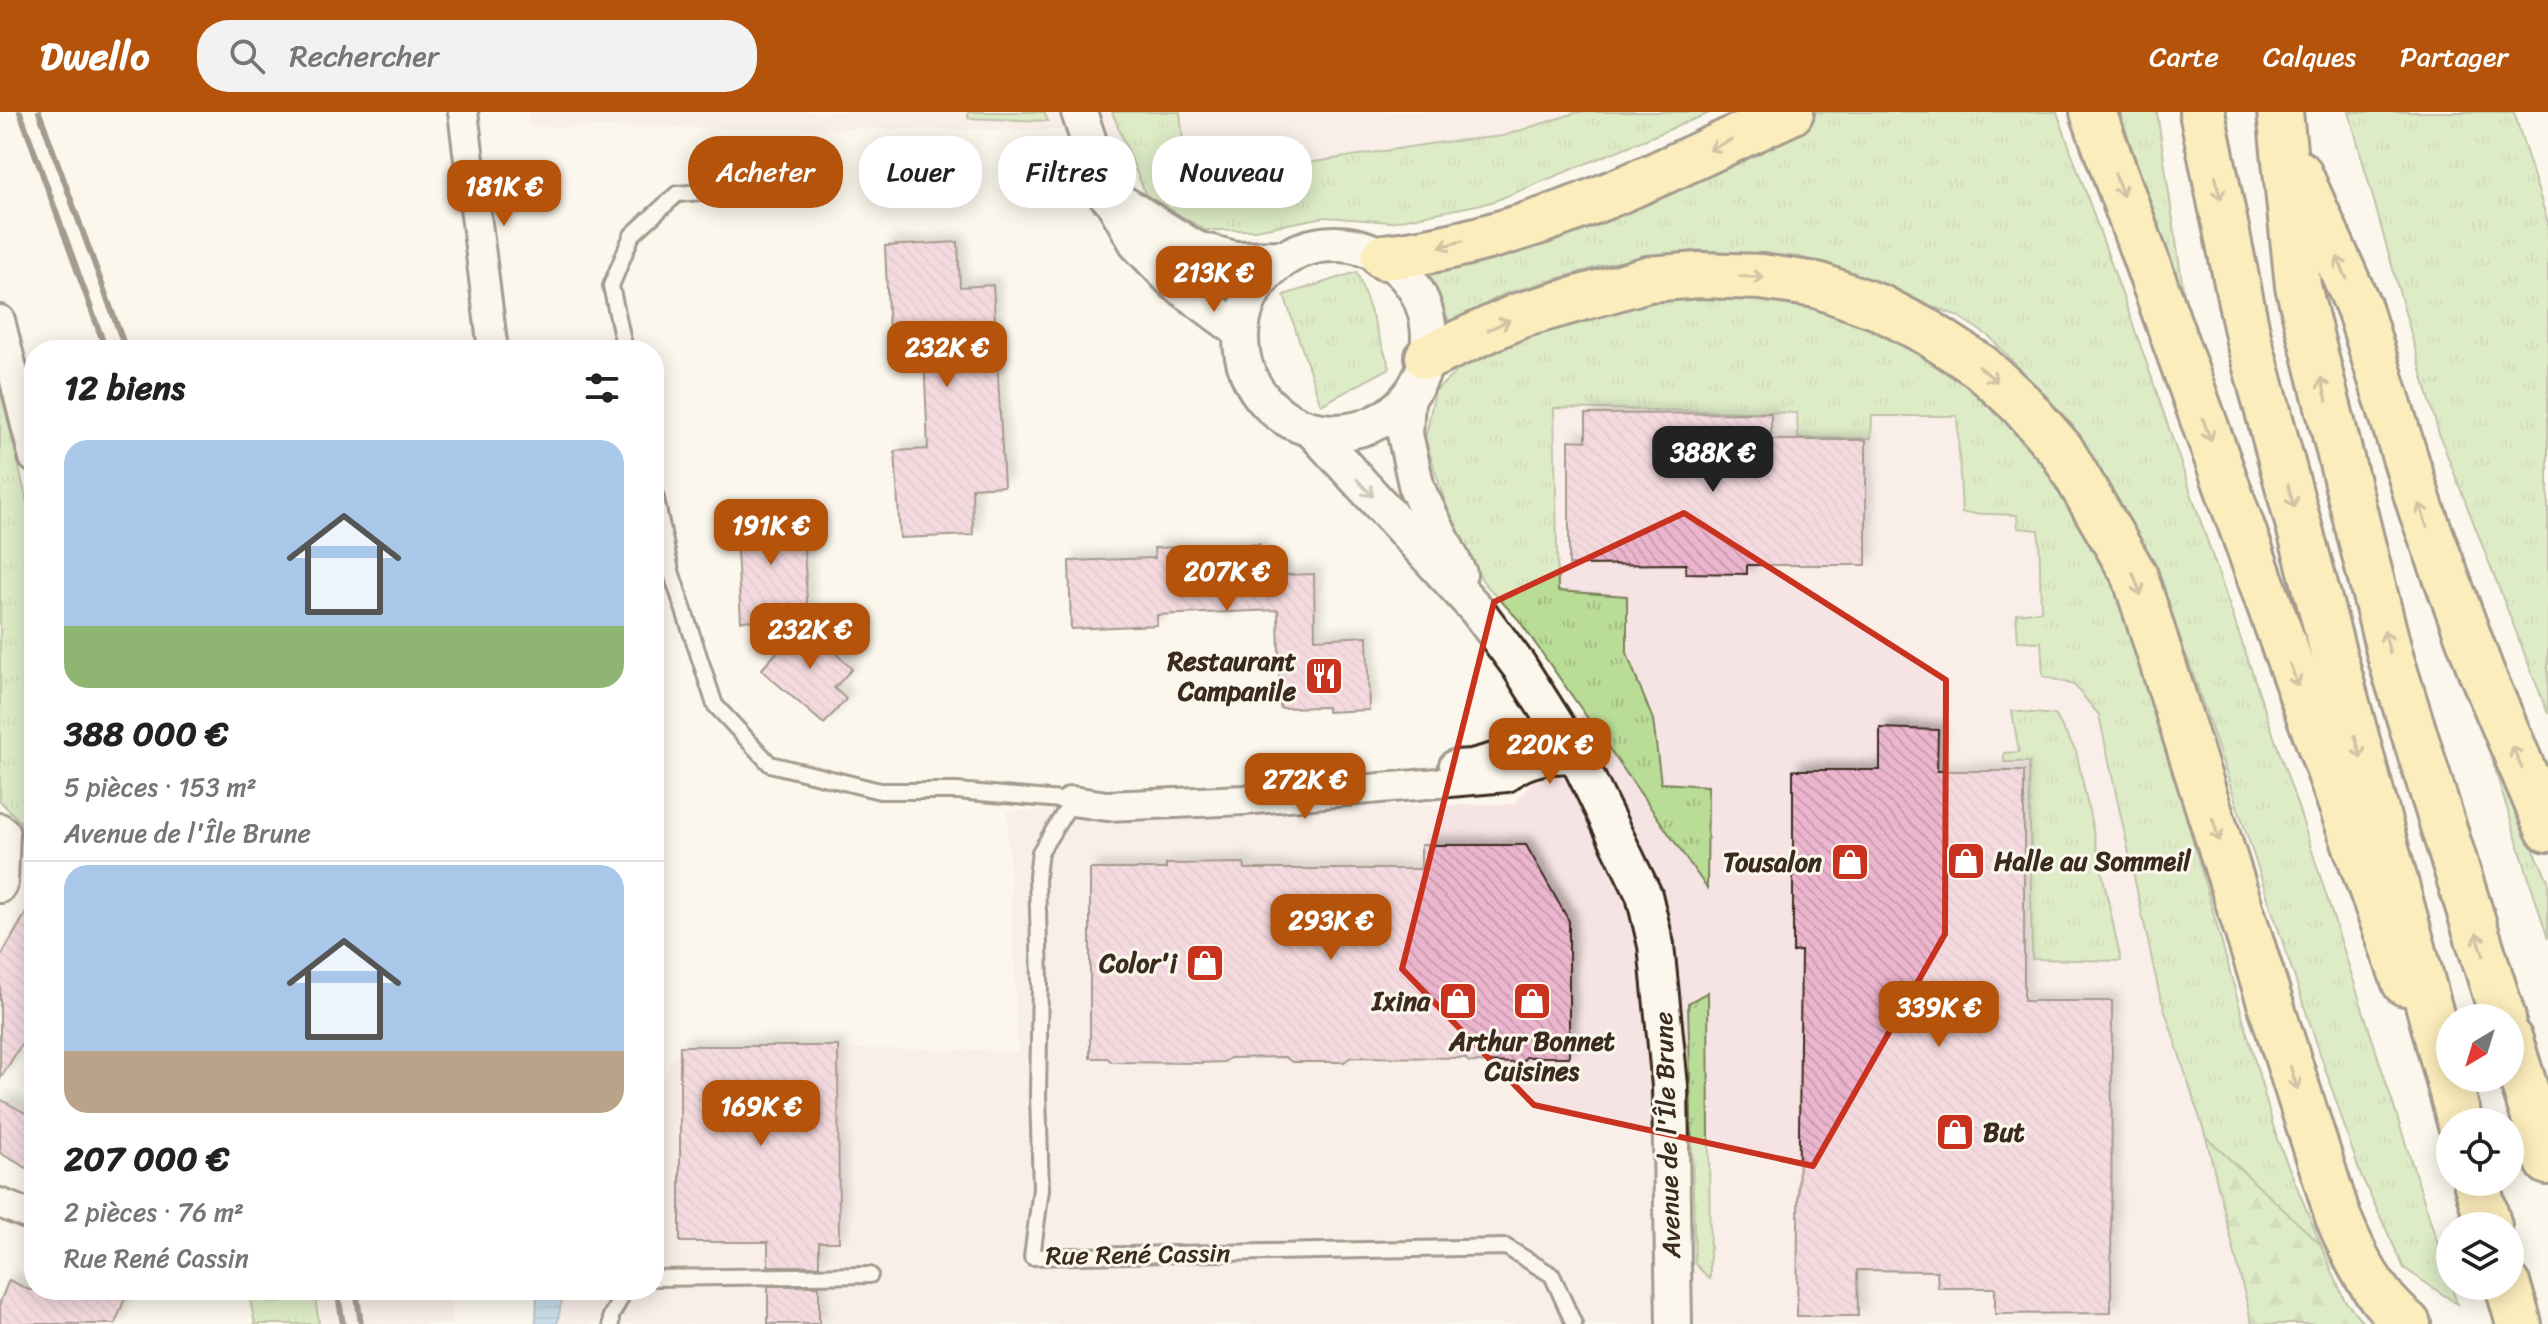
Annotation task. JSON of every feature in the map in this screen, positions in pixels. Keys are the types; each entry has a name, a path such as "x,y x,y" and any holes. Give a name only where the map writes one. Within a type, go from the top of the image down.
{"highway":[{"path":"1384,257 1413,254 1535,223 1669,168 1791,112"},
{"path":"2093,112 2452,1108"},
{"path":"2202,112 2249,341 2453,1108"},
{"path":"2282,127 2359,308 2421,509 2481,671 2548,829"},
{"path":"2282,127 2298,286 2391,659 2499,1004"},
{"path":"1428,357 1518,316 1648,279 1700,275 1761,277 1817,285 1881,308 1929,333 1981,367 2021,404 2062,451 2135,576 2338,1217 2354,1256 2373,1287 2408,1324"},
{"path":"2524,1085 2548,1162"},
{"path":"2512,1300 2519,1324"}],"street":[{"path":"463,112 492,340"},
{"path":"1079,112 1086,136"},
{"path":"1117,208 1138,245 1174,282 1240,331"},
{"path":"1129,208 1196,249 1235,259 1284,258"},
{"path":"1334,243 1360,247 1384,257 1406,276 1422,300 1429,328 1428,357 1420,379 1407,400 1388,417 1364,428 1339,433 1312,430 1287,420 1266,404 1251,382 1242,357 1240,331 1247,302 1262,277 1284,258 1308,247 1334,243"},
{"path":"0,320 24,417"},
{"name":"Avenue de l'Île Brune","path":"1407,400 1405,434 1417,489 1477,610"},
{"name":"Avenue de l'Île Brune","path":"1312,430 1477,610 1519,666 1578,759 1644,895 1656,945 1670,1086 1674,1324"},
{"path":"1072,801 1107,806 1244,800 1507,777 1518,766 1559,758 1578,759"},
{"path":"0,828 5,832 3,883 0,888"},
{"path":"0,1203 24,1213"}],"lane":[{"path":"623,340 611,286 632,235 677,194 688,193"},
{"path":"664,537 671,571 715,705 770,764 880,791 957,791 1072,801"},
{"name":"Rue René Cassin","path":"1072,801 1040,852 1037,876 1041,1189 1032,1257 1506,1247 1552,1275 1574,1324"},
{"path":"664,1278 870,1275"},
{"path":"611,1324 611,1316 620,1300"}],"highlighted area":[{"path":"1684,513 1946,680 1945,934 1813,1166 1534,1105 1402,969 1494,602"}],"shaded area":[{"path":"529,112 1578,112 1503,136 1312,162 1312,136 1152,136 1152,168 1136,161 1136,136 1078,136 1064,130 530,127"},
{"path":"1554,408 1798,413 1798,438 1871,438 1872,416 1958,416 2074,567 2265,1324 531,1324 544,1300 664,1300 664,1076 680,1046 1018,1051 1007,811 1515,804 1627,654 1558,591"},
{"path":"315,1300 452,1300 453,1324 319,1324"}],"green space":[{"path":"968,112 1044,112 1048,121 968,118"},
{"path":"1112,112 1180,112 1182,136 1152,136 1152,199 1146,195 1136,171 1136,136 1122,136"},
{"path":"1578,112 1712,112 1492,202 1391,222 1325,217 1255,230 1205,230 1168,208 1312,208 1312,162 1503,136"},
{"path":"1811,112 2057,112 2147,364 2298,807 2436,1238 2436,1290 2404,1268 2360,1173 2189,662 2122,512 2073,426 1990,337 1958,316 1801,257 1698,250 1604,265 1504,294 1450,324 1427,267"},
{"path":"2120,112 2157,112 2187,315"},
{"path":"2349,112 2514,112 2548,223 2548,714 2439,434"},
{"path":"1357,272 1390,368 1321,405 1284,295"},
{"path":"1697,291 1766,298 1841,315 1943,360 2024,437 2071,496 2126,603 2277,1139 2321,1245 2206,1137 2159,992 2099,715 2074,685 2043,676 2041,642 2018,641 2016,614 2041,611 2039,530 2018,528 2017,515 1962,513 1957,416 1872,416 1871,438 1798,438 1797,413 1554,408 1558,591 1627,596 1627,654 1653,720 1661,783 1708,786 1707,888 1518,619 1484,583 1455,533 1425,439 1435,391 1476,354 1516,339"},
{"path":"0,388 24,489 24,826 0,801"},
{"path":"2012,711 2055,715 2076,751 2121,961 2032,959 2029,762 2004,762 2004,753 2019,752"},
{"path":"2493,764 2548,880 2548,939"},
{"path":"1708,992 1710,1279 1695,1264 1688,1003"},
{"path":"2206,1137 2321,1245 2344,1299 2364,1324 2252,1324"},
{"path":"250,1300 315,1300 319,1324 255,1324"}],"water":[{"path":"537,1300 562,1300 557,1324 536,1324"}],"building":[{"path":"958,242 960,287 993,285 1004,486 972,488 973,535 900,538 895,451 928,449 923,332 889,334 885,246"},
{"path":"1771,413 1771,440 1866,440 1866,565 1747,565 1747,574 1686,573 1686,564 1569,565 1569,440 1586,441 1586,414"},
{"path":"802,513 808,617 741,621 735,516"},
{"path":"1260,544 1262,576 1314,574 1315,639 1367,636 1369,710 1327,712 1327,707 1280,708 1278,610 1157,615 1157,625 1071,629 1069,561 1155,558 1154,548"},
{"path":"808,618 840,647 835,653 852,669 834,688 846,699 824,724 761,670"},
{"name":"But","path":"1880,728 1938,730 1937,771 2024,771 2024,1001 2112,1001 2111,1313 1995,1314 1995,1288 1938,1288 1937,1271 1857,1270 1858,1316 1797,1316 1801,951 1793,952 1793,770 1880,770"},
{"path":"1421,845 1526,845 1569,921 1569,1057 1526,1057 1521,1063 1469,1062 1465,1058 1351,1057 1344,1062 1292,1062 1285,1057 1230,1058 1224,1062 1197,1063 1112,1062 1107,1058 1090,1058 1090,869 1166,869 1166,864 1244,863 1245,869 1421,869"},
{"path":"24,916 24,1040 0,1079 0,958"},
{"path":"680,1046 838,1046 839,1242 819,1242 819,1266 768,1266 768,1242 680,1242"},
{"path":"0,1099 24,1112 24,1166 0,1153"},
{"path":"9,1280 24,1288 24,1300 124,1300 115,1324 0,1324 0,1302"},
{"path":"768,1286 819,1286 819,1324 768,1324"}],"railway":[{"path":"20,112 102,340"},
{"path":"39,112 122,340"},
{"path":"339,1300 343,1324"},
{"path":"357,1300 361,1324"}],"place":[{"name":"Restaurant Campanile","path":"1324,676"},
{"name":"Halle au Sommeil","path":"1966,861"},
{"name":"Tousalon","path":"1850,862"},
{"name":"Color'i","path":"1205,963"},
{"name":"Ixina","path":"1458,1001"},
{"name":"Arthur Bonnet Cuisines","path":"1532,1001"},
{"name":"But","path":"1955,1132"}]}
